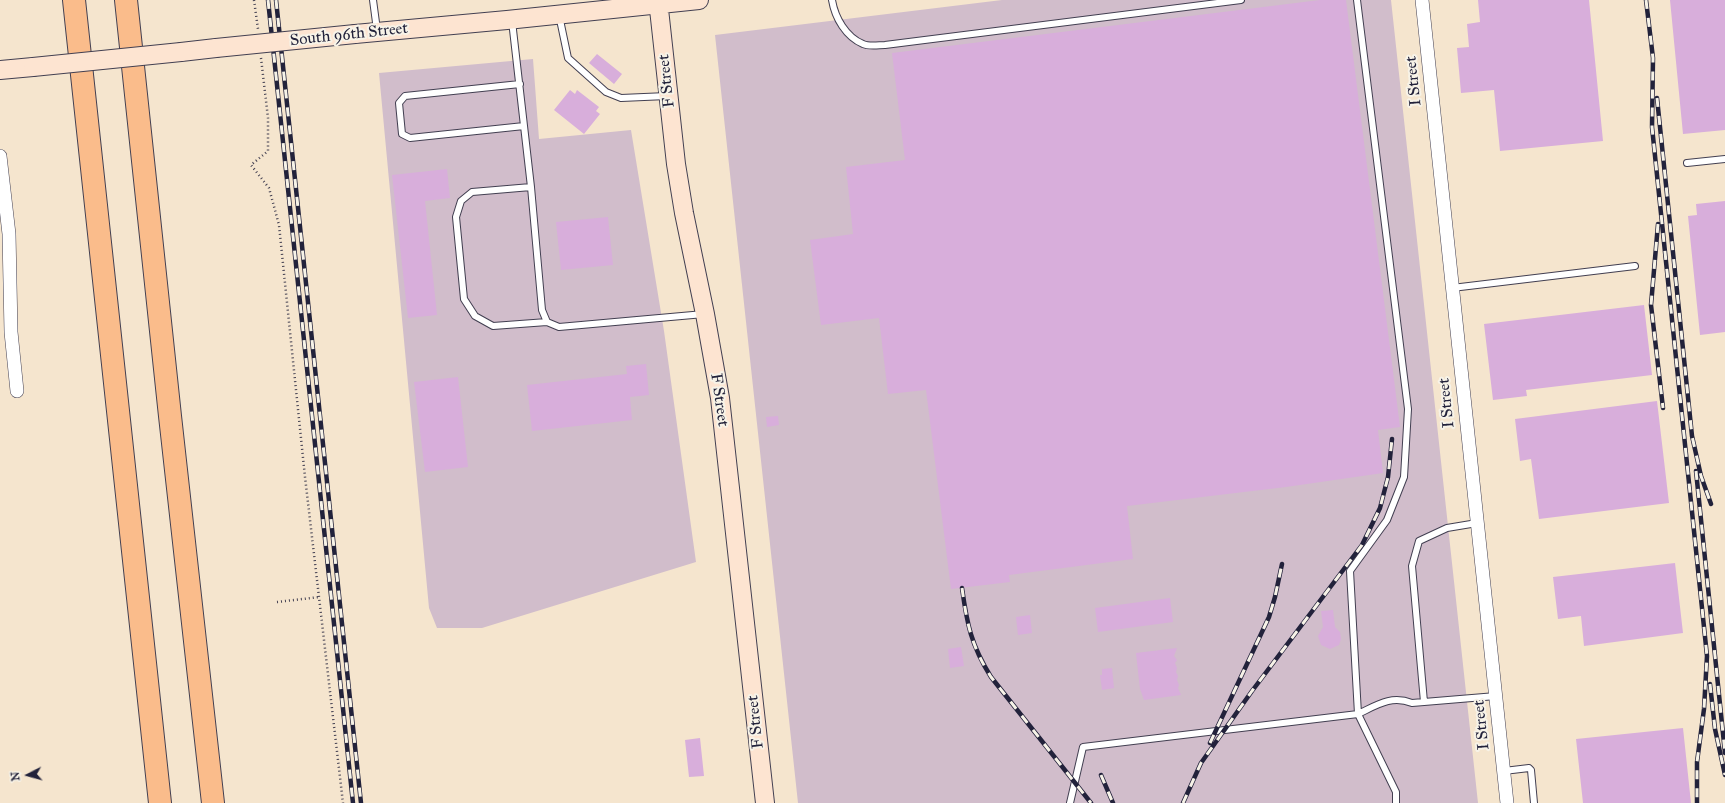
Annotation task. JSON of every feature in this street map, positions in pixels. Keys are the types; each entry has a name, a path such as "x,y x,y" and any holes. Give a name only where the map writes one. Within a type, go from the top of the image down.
{"highway":[{"path":"74,0 160,803"},
{"path":"126,0 170,416 214,803"}],"street":[{"name":"South 96th Street","path":"0,70 354,34 512,20 658,2 699,0"},
{"name":"I Street","path":"1422,0 1507,803"},
{"name":"F Street","path":"658,2 668,96 683,206 706,314 720,398 765,803"},
{"path":"0,156 9,234 11,332 17,391"}],"lane":[{"path":"373,0 377,32"},
{"path":"832,0 834,8 848,35 864,45 885,45 1241,0"},
{"path":"1357,0 1408,409 1404,477 1387,520 1350,570 1358,714 1400,803"},
{"path":"559,15 568,58 606,92 621,98 668,96"},
{"path":"512,20 532,187 542,310 547,322"},
{"path":"520,84 405,96 399,103 402,134 410,138 524,126"},
{"path":"1687,163 1725,159"},
{"path":"532,187 472,192 461,201 456,217 464,299 475,316 493,326 547,322 559,327 706,314"},
{"path":"1452,288 1635,266"},
{"path":"1424,702 1412,566 1420,541 1447,528 1477,523"},
{"path":"1070,803 1083,747 1358,714 1387,700 1402,700 1412,703 1496,696"},
{"path":"1504,771 1529,768 1531,770 1534,801"},
{"path":"1396,792 1396,803"}],"path":[{"path":"254,0 258,31"},
{"path":"260,55 268,118 268,151 250,164 269,188 280,225 305,476 343,803"},
{"path":"277,602 320,598"}],"shaded area":[{"path":"1002,0 1391,0 1478,803 798,803 715,35"},
{"path":"533,59 539,139 631,130 664,331 696,562 482,628 437,628 429,608 379,73"}],"building":[{"path":"1320,0 1346,0 1400,427 1378,430 1383,473 1286,487 1127,506 1133,559 1009,575 1010,582 951,589 926,390 888,394 879,318 821,325 810,240 853,234 846,167 905,160 892,53"},
{"path":"1478,0 1589,0 1603,141 1500,151 1494,90 1461,93 1457,48 1469,47 1467,24 1480,22"},
{"path":"1670,0 1725,0 1725,130 1683,134"},
{"path":"597,54 622,74 614,84 589,63"},
{"path":"570,90 575,94 577,90 599,107 596,111 600,114 584,134 554,110"},
{"path":"447,169 450,198 425,201 437,315 408,318 392,175"},
{"path":"1725,201 1725,332 1700,335 1688,216 1697,215 1696,204"},
{"path":"608,217 613,265 561,270 556,222"},
{"path":"1644,305 1652,375 1526,390 1527,396 1493,400 1484,324"},
{"path":"646,364 649,395 630,397 632,420 532,431 527,385 627,374 626,366"},
{"path":"458,377 468,467 425,472 414,382"},
{"path":"1657,401 1669,503 1539,519 1531,459 1520,461 1515,419"},
{"path":"778,416 779,425 767,427 766,417"},
{"path":"1675,563 1683,633 1584,646 1581,616 1558,619 1553,577"},
{"path":"1170,598 1173,622 1098,632 1095,608"},
{"path":"1333,610 1335,627 1340,632 1341,639 1339,645 1330,649 1321,645 1318,636 1323,627 1321,611"},
{"path":"1030,615 1032,633 1018,635 1016,617"},
{"path":"961,647 964,666 950,668 948,649"},
{"path":"1177,648 1174,656 1177,660 1175,663 1177,668 1176,672 1178,676 1178,688 1181,695 1144,700 1140,689 1136,653"},
{"path":"1112,668 1114,688 1102,690 1100,675 1102,675 1102,669"},
{"path":"1683,728 1691,803 1583,803 1576,739"},
{"path":"700,738 704,776 689,777 685,740"}],"railway":[{"path":"268,0 353,803"},
{"path":"276,0 361,803"},
{"path":"1646,0 1653,58 1652,127 1707,656 1704,709 1697,762 1697,803"},
{"path":"1657,98 1692,436 1701,476 1711,504"},
{"path":"1658,224 1651,305 1663,408"},
{"path":"1183,803 1201,763 1252,691 1362,545 1380,508 1388,477 1392,439"},
{"path":"1696,471 1725,753"},
{"path":"1210,743 1269,617 1282,564"},
{"path":"962,588 968,624 974,644 991,677 1091,803"},
{"path":"1710,684 1715,729 1725,775"},
{"path":"1101,775 1113,803"}]}
